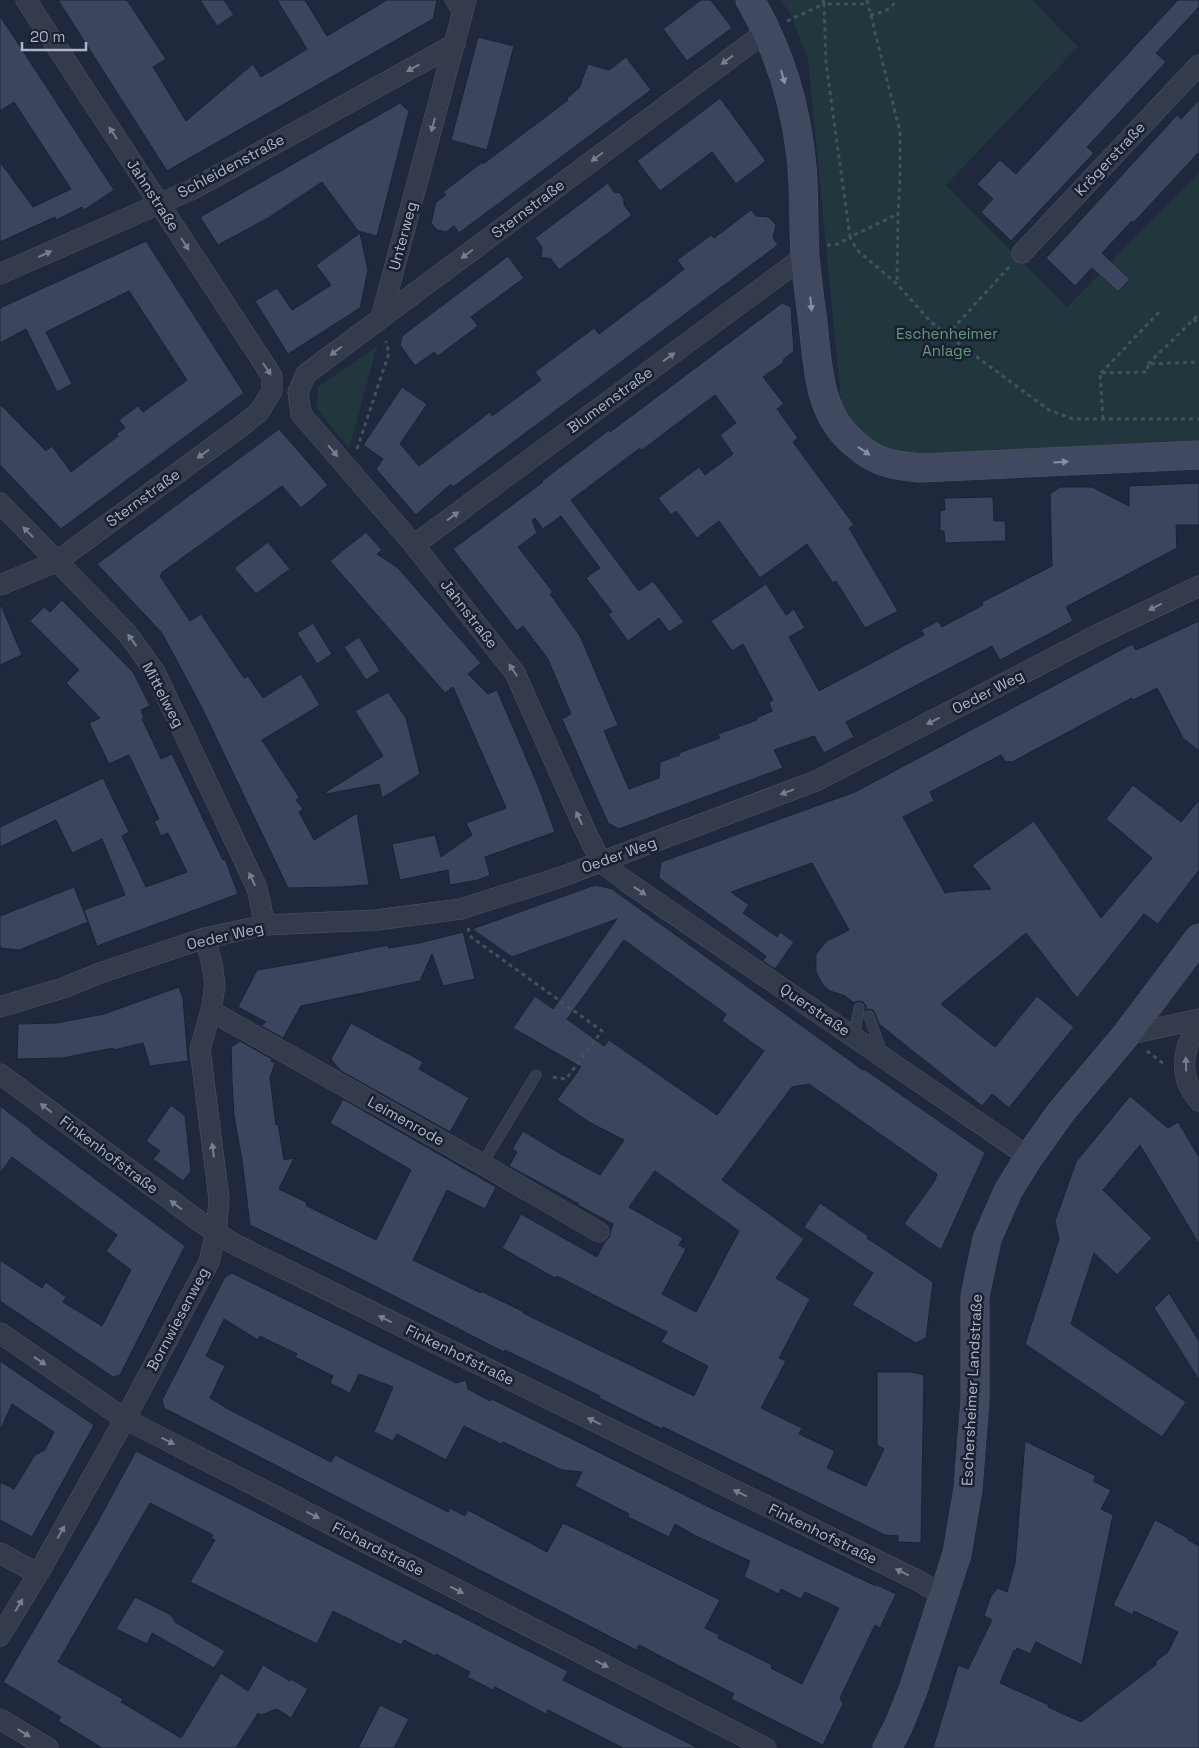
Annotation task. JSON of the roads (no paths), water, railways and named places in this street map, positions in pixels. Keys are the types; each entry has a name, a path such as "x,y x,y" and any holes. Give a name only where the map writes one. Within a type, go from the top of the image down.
{"main road":[{"path":"750,0 767,31 780,64 792,106 801,158 805,256 818,374 822,394 828,409 836,424 848,439 872,456 886,463 921,468 1199,455"},
{"name":"Eschersheimer Landstraße","path":"887,1748 913,1690 956,1554 968,1490 975,1400 975,1296 987,1240 1008,1191 1029,1157 1061,1112 1126,1035 1199,938"}],"street":[{"name":"Jahnstraße","path":"26,0 272,376 272,391"},
{"name":"Unterweg","path":"381,318 466,0"},
{"name":"Sternstraße","path":"298,392 306,374 767,31"},
{"name":"Schleidenstraße","path":"0,274 193,189 455,44"},
{"name":"Krögerstraße","path":"1022,253 1199,65"},
{"name":"Blumenstraße","path":"414,544 805,256"},
{"name":"Sternstraße","path":"0,586 56,562 243,425 259,412 272,391"},
{"name":"Jahnstraße","path":"298,392 301,414 414,544 516,673 601,862"},
{"name":"Mittelweg","path":"0,503 127,633 155,672 257,888 265,926"},
{"name":"Oeder Weg","path":"0,1007 63,988 100,973 205,938 265,926 376,920 461,909 562,876 816,781 1095,636 1199,586"},
{"name":"Querstraße","path":"601,862 627,882 1029,1157"},
{"name":"Bornwiesenweg","path":"0,1636 38,1574 125,1419 209,1262 216,1233 218,1199 200,1049 211,1011 215,985 205,938"},
{"name":"Leimenrode","path":"211,1011 599,1232"},
{"path":"1126,1035 1199,1020"},
{"path":"1199,1029 1196,1030 1187,1046 1185,1063 1187,1081 1199,1101"},
{"name":"Finkenhofstraße","path":"0,1074 216,1233 234,1244 919,1581 944,1596"},
{"name":"Fichardstraße","path":"0,1333 125,1419 766,1748"},
{"path":"0,1553 38,1574"},
{"path":"0,1719 48,1748"}],"lane":[{"path":"450,0 461,20"},
{"path":"854,1037 859,1008"},
{"path":"870,1016 884,1057"},
{"path":"482,1164 536,1075"}],"park label":[{"name":"Eschenheimer Anlage","path":"947,342"}]}
